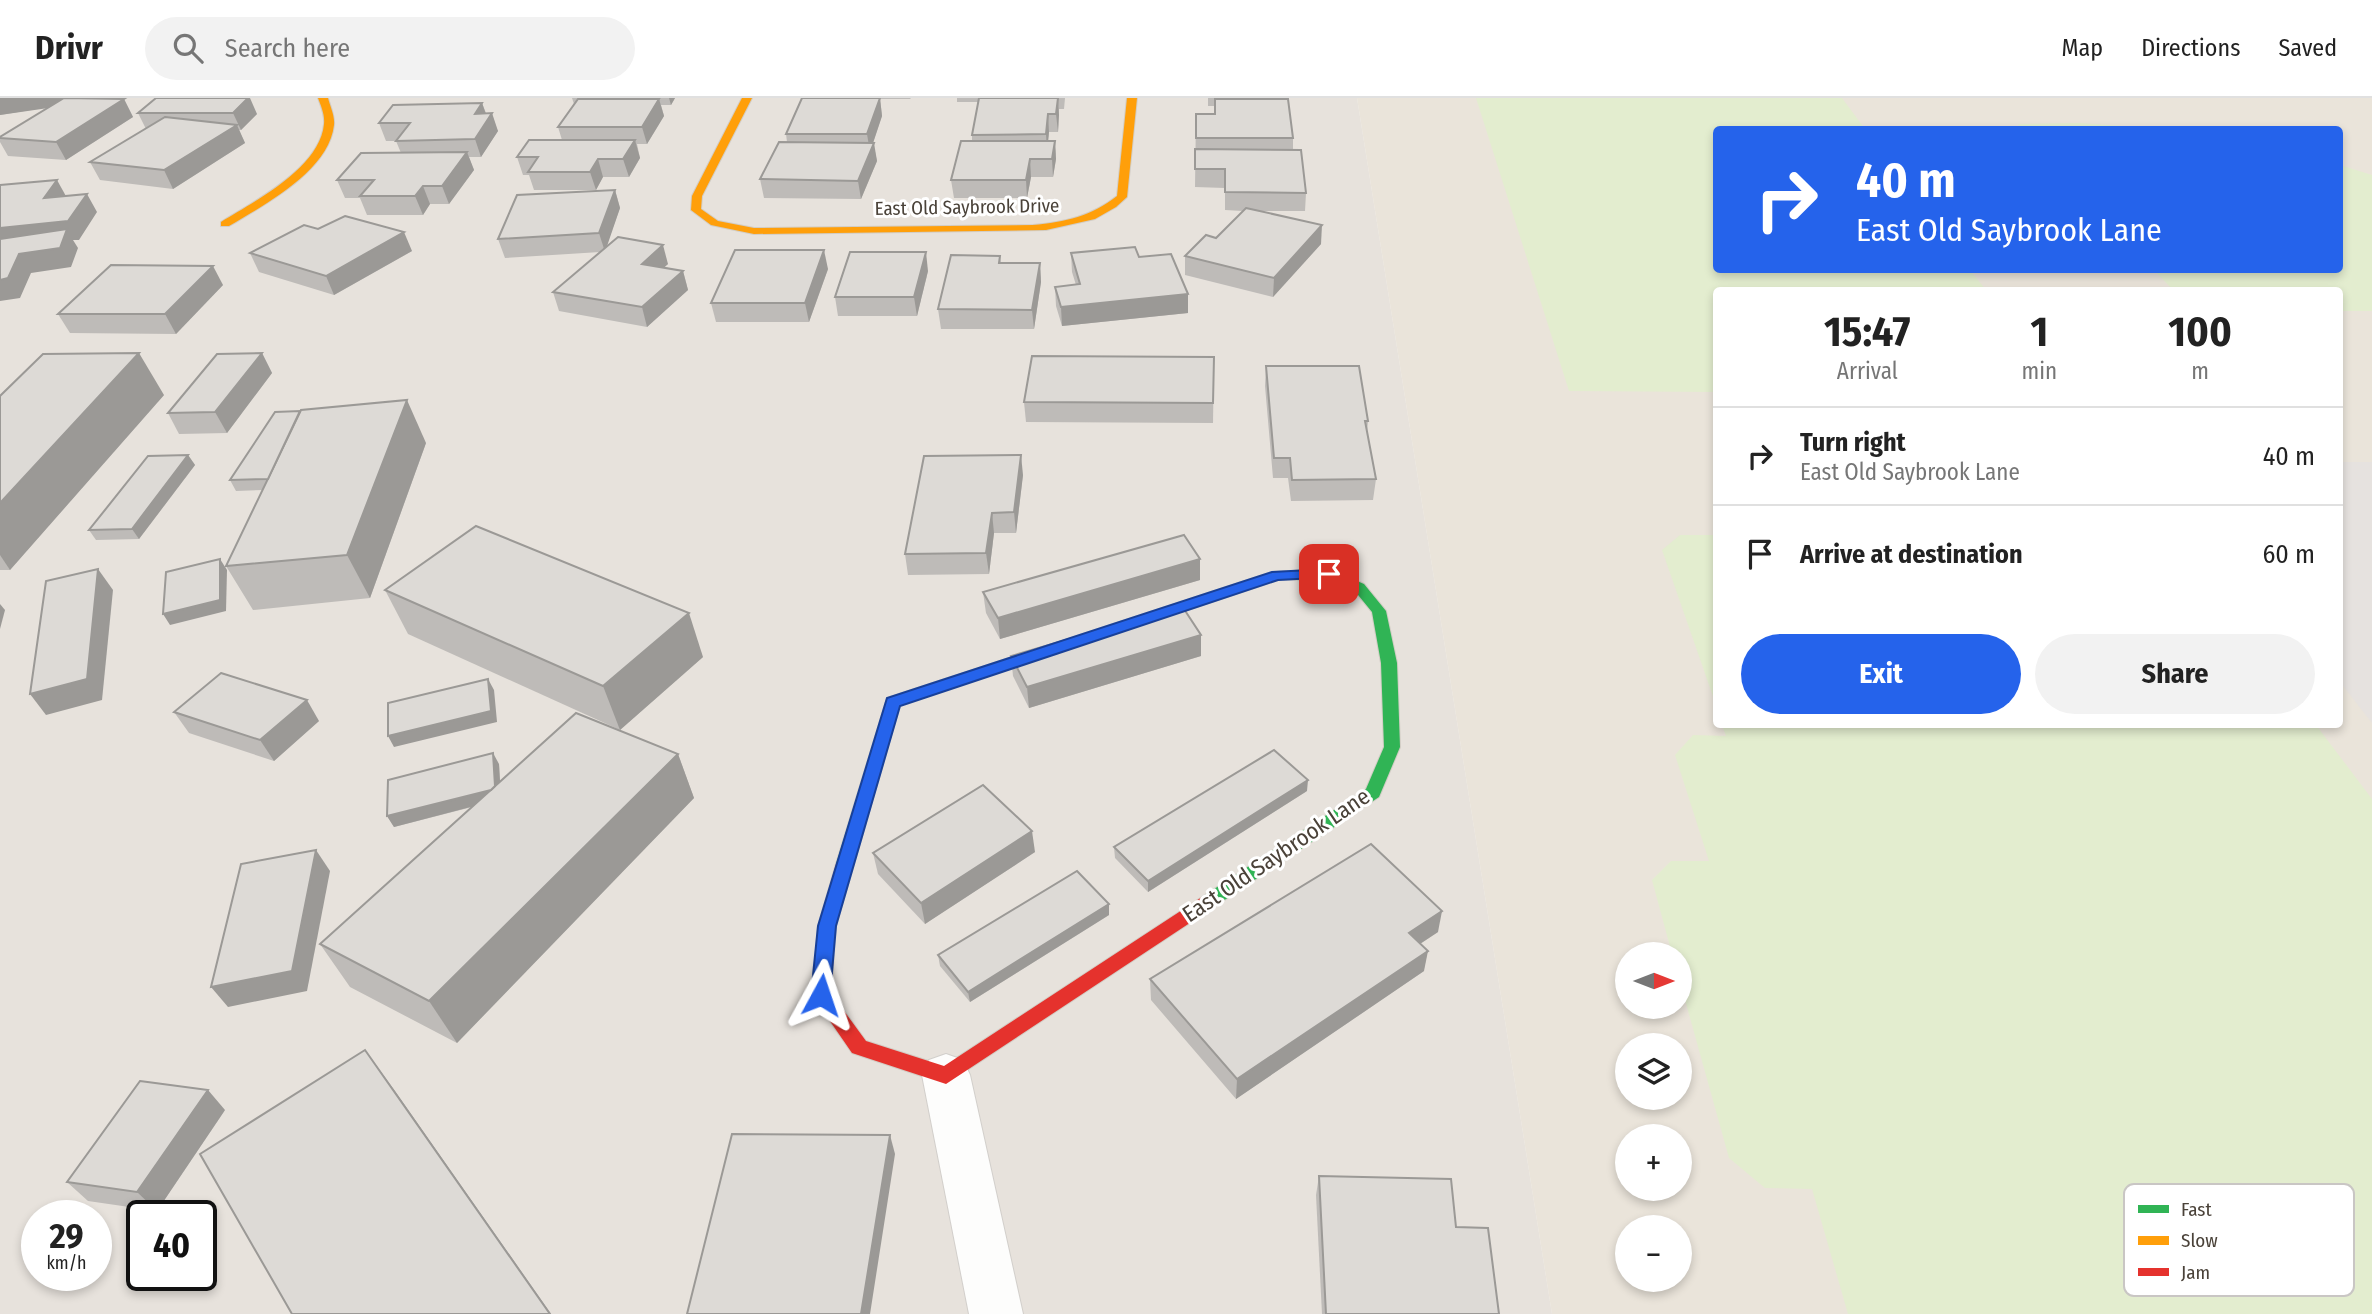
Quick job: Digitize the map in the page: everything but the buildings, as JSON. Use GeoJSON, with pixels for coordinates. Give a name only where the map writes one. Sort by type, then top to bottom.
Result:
{"type":"FeatureCollection","features":[{"type":"Feature","properties":{"kind":"street"},"geometry":{"type":"LineString","coordinates":[[225,224],[282,188],[317,155],[329,125],[323,98]]}},
{"type":"Feature","properties":{"kind":"street","name":"East Old Saybrook Drive"},"geometry":{"type":"LineString","coordinates":[[747,98],[697,195],[696,210],[706,221],[727,228],[754,231],[1068,226],[1096,217],[1122,197],[1132,98]]}},
{"type":"Feature","properties":{"kind":"street","name":"East Old Saybrook Lane"},"geometry":{"type":"LineString","coordinates":[[1329,574],[1359,587],[1379,611],[1389,663],[1392,747],[1373,793],[946,1075],[859,1047],[821,995],[827,926],[893,702],[1277,575],[1329,574]]}},
{"type":"Feature","properties":{"kind":"street"},"geometry":{"type":"LineString","coordinates":[[946,1075],[996,1314]]}},
{"type":"Feature","properties":{"kind":"shaded area"},"geometry":{"type":"Polygon","coordinates":[[[0,98],[1357,98],[1552,1314],[0,1314],[0,98]]]}},
{"type":"Feature","properties":{"kind":"shaded area"},"geometry":{"type":"Polygon","coordinates":[[[1357,98],[2372,98],[2372,1314],[1552,1314],[1357,98]]]}},
{"type":"Feature","properties":{"kind":"shaded area"},"geometry":{"type":"Polygon","coordinates":[[[2343,462],[2372,462],[2372,723],[2343,686],[2343,462]]]}},
{"type":"Feature","properties":{"kind":"green space"},"geometry":{"type":"Polygon","coordinates":[[[1476,98],[1842,98],[1863,126],[1713,126],[1713,273],[1972,273],[1984,287],[1713,287],[1713,392],[1569,391],[1476,98]]]}},
{"type":"Feature","properties":{"kind":"green space"},"geometry":{"type":"Polygon","coordinates":[[[2079,123],[2123,126],[2020,126],[2018,124],[2079,123]]]}},
{"type":"Feature","properties":{"kind":"green space"},"geometry":{"type":"Polygon","coordinates":[[[2343,166],[2372,175],[2372,311],[2343,311],[2343,287],[2170,287],[2157,273],[2343,273],[2343,166]]]}},
{"type":"Feature","properties":{"kind":"green space"},"geometry":{"type":"Polygon","coordinates":[[[1680,535],[1713,535],[1713,697],[1662,550],[1680,535]]]}},
{"type":"Feature","properties":{"kind":"green space"},"geometry":{"type":"Polygon","coordinates":[[[1723,728],[2318,728],[2372,799],[2372,1314],[1848,1314],[1812,1189],[1765,1188],[1729,1158],[1690,1019],[1692,942],[1669,942],[1652,880],[1671,861],[1709,861],[1675,755],[1693,735],[1726,736],[1723,728]]]}},
{"type":"Feature","properties":{"kind":"traffic: fast"},"geometry":{"type":"LineString","coordinates":[[1208,902],[1373,793],[1392,747],[1389,663],[1379,611],[1359,587],[1329,574]]}},
{"type":"Feature","properties":{"kind":"traffic: fast"},"geometry":{"type":"LineString","coordinates":[[845,864],[893,702],[1277,575],[1329,574]]}},
{"type":"Feature","properties":{"kind":"traffic: slow"},"geometry":{"type":"LineString","coordinates":[[225,224],[288,183],[316,155],[325,140],[329,125],[323,98]]}},
{"type":"Feature","properties":{"kind":"traffic: slow"},"geometry":{"type":"LineString","coordinates":[[747,98],[697,196],[696,210],[715,223],[754,231],[1033,228],[1058,226],[1080,220],[1102,211],[1122,197],[1132,98]]}},
{"type":"Feature","properties":{"kind":"traffic: jam"},"geometry":{"type":"LineString","coordinates":[[845,864],[827,926],[821,995],[859,1047],[946,1075],[1208,902]]}},
{"type":"Feature","properties":{"kind":"route"},"geometry":{"type":"LineString","coordinates":[[821,995],[827,926],[893,702],[1277,575],[1329,574]]}}]}
